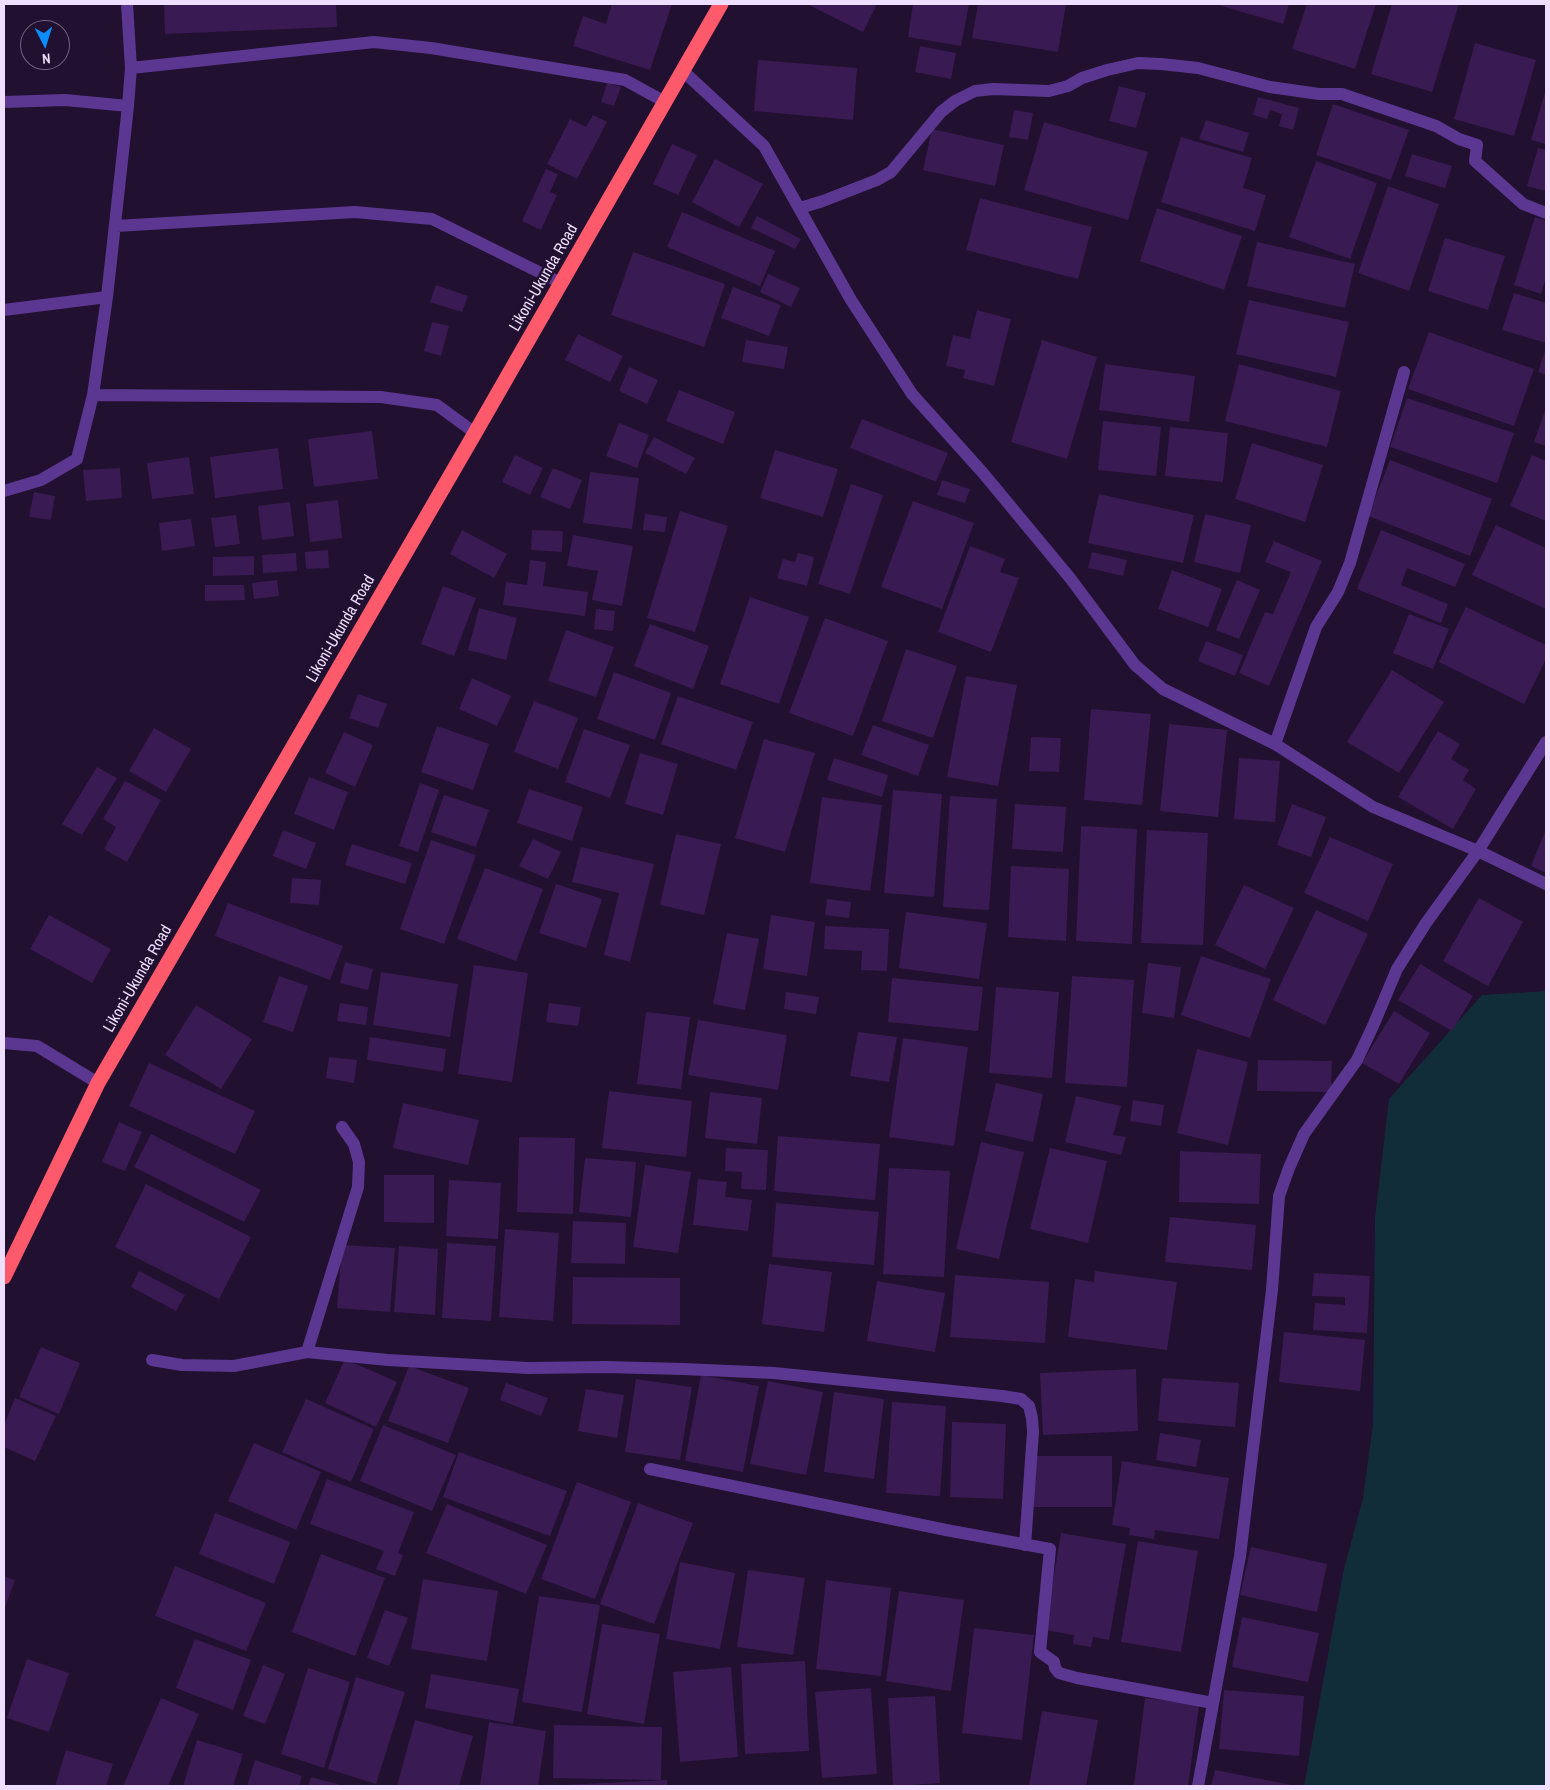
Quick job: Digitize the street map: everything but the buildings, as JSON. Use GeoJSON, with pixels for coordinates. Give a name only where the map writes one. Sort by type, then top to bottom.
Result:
{"type":"FeatureCollection","features":[{"type":"Feature","properties":{"kind":"highway","name":"Likoni-Ukunda Road"},"geometry":{"type":"LineString","coordinates":[[4,1277],[98,1082],[475,433],[721,4]]}},
{"type":"Feature","properties":{"kind":"street"},"geometry":{"type":"LineString","coordinates":[[4,491],[41,480],[77,459],[93,395],[116,226],[131,68],[127,4]]}},
{"type":"Feature","properties":{"kind":"street"},"geometry":{"type":"LineString","coordinates":[[131,68],[374,42],[431,48],[625,80],[665,102]]}},
{"type":"Feature","properties":{"kind":"street"},"geometry":{"type":"LineString","coordinates":[[800,208],[877,180],[891,172],[941,112],[975,91],[993,89],[1049,92],[1107,70],[1145,64],[1198,68],[1270,87],[1319,94],[1342,94],[1436,126],[1459,139],[1477,146],[1475,161],[1523,204],[1546,214]]}},
{"type":"Feature","properties":{"kind":"street"},"geometry":{"type":"LineString","coordinates":[[683,71],[764,146],[850,300],[912,394],[983,473],[1070,578],[1135,665],[1163,689],[1275,744],[1373,807],[1478,851],[1546,884]]}},
{"type":"Feature","properties":{"kind":"street"},"geometry":{"type":"LineString","coordinates":[[4,102],[65,100],[128,106]]}},
{"type":"Feature","properties":{"kind":"street"},"geometry":{"type":"LineString","coordinates":[[116,226],[355,212],[432,219],[561,283]]}},
{"type":"Feature","properties":{"kind":"street"},"geometry":{"type":"LineString","coordinates":[[4,310],[107,297]]}},
{"type":"Feature","properties":{"kind":"street"},"geometry":{"type":"LineString","coordinates":[[1275,744],[1316,627],[1338,592],[1350,563],[1404,372]]}},
{"type":"Feature","properties":{"kind":"street"},"geometry":{"type":"LineString","coordinates":[[93,395],[381,397],[437,405],[475,433]]}},
{"type":"Feature","properties":{"kind":"street"},"geometry":{"type":"LineString","coordinates":[[1198,1786],[1240,1556],[1272,1290],[1280,1196],[1289,1168],[1304,1134],[1357,1060],[1397,969],[1426,923],[1478,851],[1546,742]]}},
{"type":"Feature","properties":{"kind":"street"},"geometry":{"type":"LineString","coordinates":[[4,1043],[37,1046],[98,1082]]}},
{"type":"Feature","properties":{"kind":"street"},"geometry":{"type":"LineString","coordinates":[[307,1352],[327,1282],[358,1187],[359,1162],[354,1144],[342,1127]]}},
{"type":"Feature","properties":{"kind":"street"},"geometry":{"type":"LineString","coordinates":[[152,1360],[182,1365],[234,1366],[307,1352],[388,1360],[528,1368],[606,1367],[774,1373],[1021,1399],[1028,1406],[1032,1418],[1033,1432],[1025,1544]]}},
{"type":"Feature","properties":{"kind":"street"},"geometry":{"type":"LineString","coordinates":[[650,1469],[936,1528],[1050,1549],[1040,1652],[1054,1662],[1055,1668],[1059,1673],[1076,1678],[1213,1703]]}},
{"type":"Feature","properties":{"kind":"shaded area"},"geometry":{"type":"Polygon","coordinates":[[[1546,991],[1546,1786],[1304,1786],[1343,1573],[1363,1498],[1373,1424],[1375,1218],[1389,1099],[1482,995],[1546,991]]]}}]}
